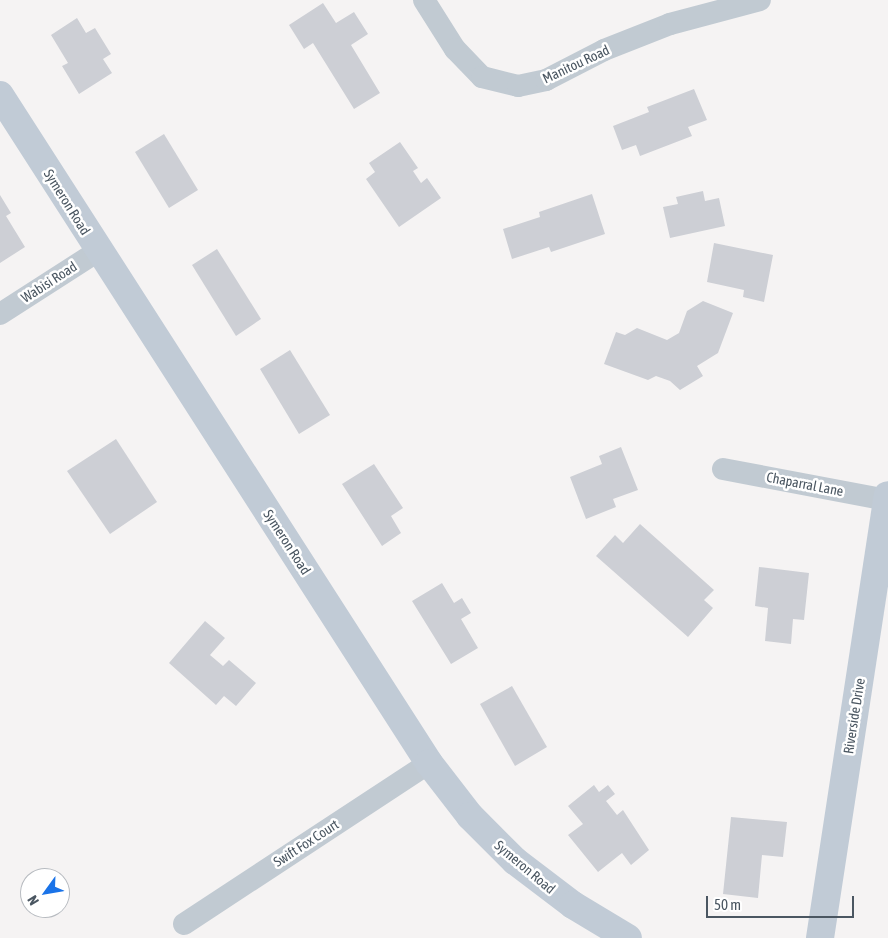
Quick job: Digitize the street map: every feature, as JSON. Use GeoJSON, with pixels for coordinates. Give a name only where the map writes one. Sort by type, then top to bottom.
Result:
{"type":"FeatureCollection","features":[{"type":"Feature","properties":{"kind":"street","name":"Manitou Road"},"geometry":{"type":"LineString","coordinates":[[424,0],[455,49],[482,77],[518,86],[546,80],[604,50],[670,24],[760,0]]}},
{"type":"Feature","properties":{"kind":"street","name":"Symeron Road"},"geometry":{"type":"LineString","coordinates":[[0,95],[98,251],[429,763],[470,816],[515,861],[573,905],[628,938]]}},
{"type":"Feature","properties":{"kind":"street","name":"Wabisi Road"},"geometry":{"type":"LineString","coordinates":[[0,314],[98,251]]}},
{"type":"Feature","properties":{"kind":"street","name":"Chaparral Lane"},"geometry":{"type":"LineString","coordinates":[[723,469],[888,497]]}},
{"type":"Feature","properties":{"kind":"street","name":"Riverside Drive"},"geometry":{"type":"LineString","coordinates":[[820,938],[888,497]]}},
{"type":"Feature","properties":{"kind":"street","name":"Swift Fox Court"},"geometry":{"type":"LineString","coordinates":[[184,924],[429,763]]}},
{"type":"Feature","properties":{"kind":"building"},"geometry":{"type":"Polygon","coordinates":[[[323,3],[336,23],[354,12],[368,34],[351,45],[380,93],[354,109],[313,43],[304,49],[289,25],[323,3]]]}},
{"type":"Feature","properties":{"kind":"building"},"geometry":{"type":"Polygon","coordinates":[[[77,18],[86,33],[95,28],[111,54],[103,59],[112,73],[79,94],[62,66],[68,63],[51,35],[77,18]]]}},
{"type":"Feature","properties":{"kind":"building"},"geometry":{"type":"Polygon","coordinates":[[[694,89],[707,120],[688,127],[692,136],[640,156],[636,145],[622,150],[613,126],[649,112],[647,107],[694,89]]]}},
{"type":"Feature","properties":{"kind":"building"},"geometry":{"type":"Polygon","coordinates":[[[164,134],[198,190],[169,208],[135,152],[164,134]]]}},
{"type":"Feature","properties":{"kind":"building"},"geometry":{"type":"Polygon","coordinates":[[[400,142],[418,168],[413,171],[421,183],[427,178],[441,198],[399,227],[366,179],[375,172],[369,163],[400,142]]]}},
{"type":"Feature","properties":{"kind":"building"},"geometry":{"type":"Polygon","coordinates":[[[703,191],[705,201],[719,198],[725,226],[670,238],[663,207],[678,204],[676,197],[703,191]]]}},
{"type":"Feature","properties":{"kind":"building"},"geometry":{"type":"Polygon","coordinates":[[[592,194],[605,234],[551,252],[549,247],[512,259],[503,229],[540,217],[539,212],[592,194]]]}},
{"type":"Feature","properties":{"kind":"building"},"geometry":{"type":"Polygon","coordinates":[[[0,195],[11,213],[6,216],[25,247],[0,263],[0,195]]]}},
{"type":"Feature","properties":{"kind":"building"},"geometry":{"type":"Polygon","coordinates":[[[714,243],[773,255],[764,302],[743,297],[744,290],[707,282],[714,243]]]}},
{"type":"Feature","properties":{"kind":"building"},"geometry":{"type":"Polygon","coordinates":[[[217,249],[261,319],[236,336],[192,265],[217,249]]]}},
{"type":"Feature","properties":{"kind":"building"},"geometry":{"type":"Polygon","coordinates":[[[703,301],[733,313],[718,353],[697,366],[703,376],[680,390],[670,381],[656,376],[648,380],[604,364],[616,332],[625,335],[637,328],[667,340],[679,333],[687,311],[703,301]]]}},
{"type":"Feature","properties":{"kind":"building"},"geometry":{"type":"Polygon","coordinates":[[[290,350],[330,415],[299,434],[260,369],[290,350]]]}},
{"type":"Feature","properties":{"kind":"building"},"geometry":{"type":"Polygon","coordinates":[[[116,439],[157,502],[110,534],[67,471],[116,439]]]}},
{"type":"Feature","properties":{"kind":"building"},"geometry":{"type":"Polygon","coordinates":[[[621,447],[638,490],[613,499],[616,507],[586,519],[570,477],[602,464],[599,456],[621,447]]]}},
{"type":"Feature","properties":{"kind":"building"},"geometry":{"type":"Polygon","coordinates":[[[374,464],[403,508],[391,516],[401,533],[382,546],[342,484],[374,464]]]}},
{"type":"Feature","properties":{"kind":"building"},"geometry":{"type":"Polygon","coordinates":[[[640,524],[714,590],[704,600],[713,608],[688,637],[596,556],[615,535],[623,543],[640,524]]]}},
{"type":"Feature","properties":{"kind":"building"},"geometry":{"type":"Polygon","coordinates":[[[759,567],[809,573],[804,620],[793,619],[791,644],[765,641],[768,608],[755,606],[759,567]]]}},
{"type":"Feature","properties":{"kind":"building"},"geometry":{"type":"Polygon","coordinates":[[[442,583],[454,603],[462,598],[471,613],[461,619],[478,648],[451,664],[412,601],[442,583]]]}},
{"type":"Feature","properties":{"kind":"building"},"geometry":{"type":"Polygon","coordinates":[[[205,621],[225,638],[210,655],[223,666],[229,660],[256,683],[236,706],[224,696],[216,705],[169,663],[205,621]]]}},
{"type":"Feature","properties":{"kind":"building"},"geometry":{"type":"Polygon","coordinates":[[[512,686],[547,747],[515,766],[480,704],[512,686]]]}},
{"type":"Feature","properties":{"kind":"building"},"geometry":{"type":"Polygon","coordinates":[[[594,785],[599,792],[608,785],[615,794],[606,801],[617,815],[623,810],[649,850],[631,865],[622,853],[598,872],[568,835],[583,824],[568,806],[594,785]]]}},
{"type":"Feature","properties":{"kind":"building"},"geometry":{"type":"Polygon","coordinates":[[[731,817],[787,822],[783,857],[762,855],[758,898],[723,894],[731,817]]]}}]}
